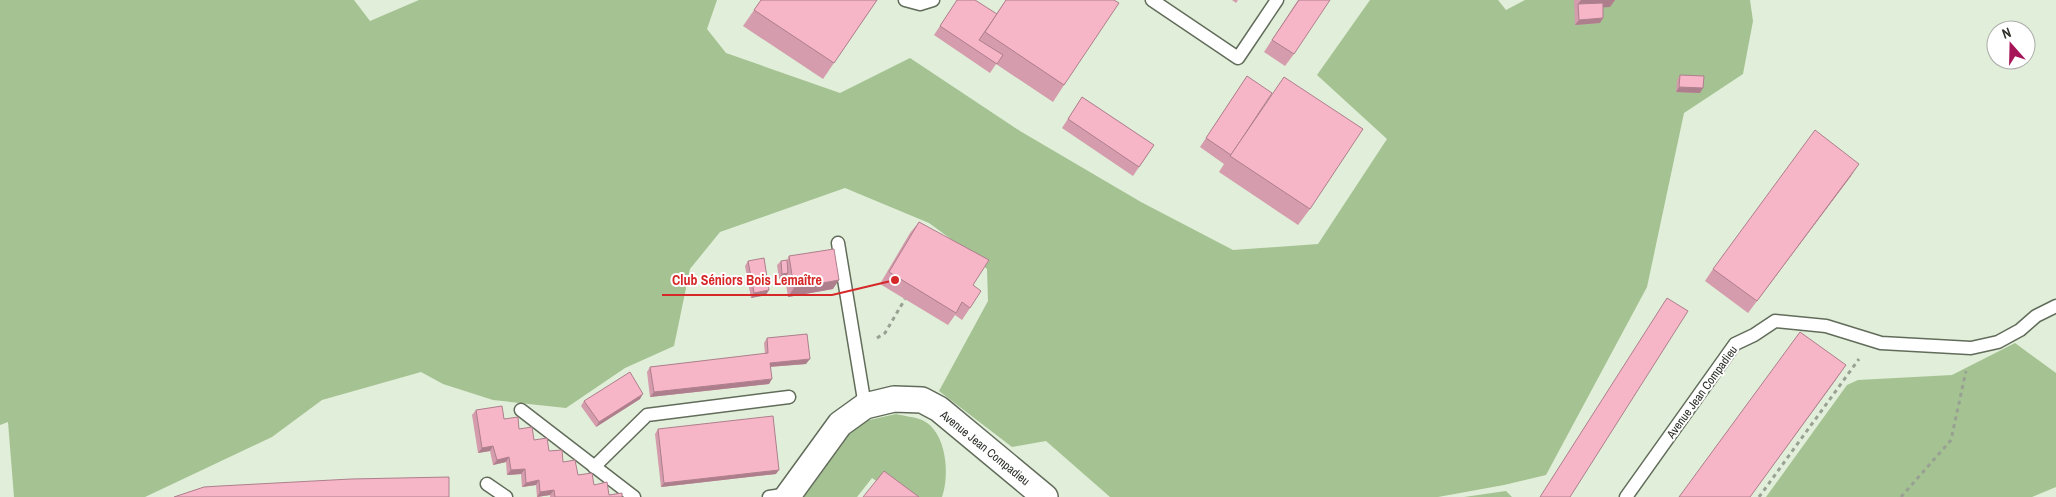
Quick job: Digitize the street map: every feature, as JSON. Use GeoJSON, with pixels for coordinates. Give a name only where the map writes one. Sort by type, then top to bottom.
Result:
{"type":"FeatureCollection","features":[{"type":"Feature","properties":{"kind":"street","name":"Avenue Jean Compadieu"},"geometry":{"type":"LineString","coordinates":[[782,496],[840,424],[865,406],[894,399],[922,400],[939,410],[1045,497]]}},
{"type":"Feature","properties":{"kind":"lane"},"geometry":{"type":"LineString","coordinates":[[906,0],[920,4],[933,0]]}},
{"type":"Feature","properties":{"kind":"lane"},"geometry":{"type":"LineString","coordinates":[[1152,0],[1238,58],[1276,0]]}},
{"type":"Feature","properties":{"kind":"lane"},"geometry":{"type":"LineString","coordinates":[[838,243],[865,406]]}},
{"type":"Feature","properties":{"kind":"lane","name":"Avenue Jean Compadieu"},"geometry":{"type":"LineString","coordinates":[[1626,497],[1736,344],[1775,321],[1826,326],[1881,343],[1971,348],[1998,342],[2020,330],[2036,316],[2056,306]]}},
{"type":"Feature","properties":{"kind":"lane"},"geometry":{"type":"LineString","coordinates":[[594,467],[647,415],[789,397]]}},
{"type":"Feature","properties":{"kind":"lane"},"geometry":{"type":"LineString","coordinates":[[521,410],[634,497]]}},
{"type":"Feature","properties":{"kind":"lane"},"geometry":{"type":"LineString","coordinates":[[487,484],[506,497]]}},
{"type":"Feature","properties":{"kind":"path"},"geometry":{"type":"LineString","coordinates":[[893,321],[905,299]]}},
{"type":"Feature","properties":{"kind":"path"},"geometry":{"type":"LineString","coordinates":[[1759,497],[1872,340]]}},
{"type":"Feature","properties":{"kind":"path"},"geometry":{"type":"LineString","coordinates":[[1901,497],[1952,440],[1971,348]]}},
{"type":"Feature","properties":{"kind":"green space"},"geometry":{"type":"Polygon","coordinates":[[[0,0],[354,0],[370,21],[419,0],[717,0],[707,29],[726,53],[840,93],[910,58],[1020,131],[1141,202],[1233,250],[1318,244],[1387,139],[1317,75],[1370,0],[1498,0],[1506,10],[1525,0],[1750,0],[1753,21],[1743,74],[1684,113],[1647,287],[1546,475],[1438,497],[1110,497],[1046,441],[1012,447],[939,391],[988,301],[987,269],[966,250],[929,223],[845,188],[720,232],[690,269],[674,346],[625,368],[566,408],[493,400],[443,384],[421,372],[322,400],[272,437],[145,497],[14,497],[8,422],[0,425],[0,0]]]}},
{"type":"Feature","properties":{"kind":"green space"},"geometry":{"type":"Polygon","coordinates":[[[2015,343],[2056,373],[2056,487],[2032,497],[1766,497],[1847,385],[1858,380],[1952,375],[2015,343]]]}},
{"type":"Feature","properties":{"kind":"green space"},"geometry":{"type":"Polygon","coordinates":[[[896,414],[922,420],[937,434],[946,466],[946,478],[942,497],[900,497],[872,478],[857,497],[804,497],[853,430],[865,421],[896,414]]]}},
{"type":"Feature","properties":{"kind":"green space"},"geometry":{"type":"Polygon","coordinates":[[[1506,491],[1512,497],[1464,497],[1506,491]]]}},
{"type":"Feature","properties":{"kind":"building"},"geometry":{"type":"Polygon","coordinates":[[[761,0],[877,0],[834,63],[754,10],[761,0]]]}},
{"type":"Feature","properties":{"kind":"building"},"geometry":{"type":"Polygon","coordinates":[[[957,0],[975,0],[997,14],[979,40],[1003,55],[997,64],[940,26],[957,0]]]}},
{"type":"Feature","properties":{"kind":"building"},"geometry":{"type":"Polygon","coordinates":[[[1006,0],[1114,0],[1119,3],[1064,85],[985,32],[1006,0]]]}},
{"type":"Feature","properties":{"kind":"building"},"geometry":{"type":"Polygon","coordinates":[[[1299,0],[1330,0],[1294,54],[1272,40],[1299,0]]]}},
{"type":"Feature","properties":{"kind":"building"},"geometry":{"type":"Polygon","coordinates":[[[1603,3],[1603,18],[1579,20],[1578,4],[1603,3]]]}},
{"type":"Feature","properties":{"kind":"building"},"geometry":{"type":"Polygon","coordinates":[[[1680,75],[1704,76],[1703,88],[1679,87],[1680,75]]]}},
{"type":"Feature","properties":{"kind":"building"},"geometry":{"type":"Polygon","coordinates":[[[1247,76],[1272,93],[1231,155],[1206,138],[1247,76]]]}},
{"type":"Feature","properties":{"kind":"building"},"geometry":{"type":"Polygon","coordinates":[[[1284,77],[1363,129],[1310,209],[1230,156],[1284,77]]]}},
{"type":"Feature","properties":{"kind":"building"},"geometry":{"type":"Polygon","coordinates":[[[1082,97],[1154,145],[1139,167],[1068,119],[1082,97]]]}},
{"type":"Feature","properties":{"kind":"building"},"geometry":{"type":"Polygon","coordinates":[[[1815,130],[1859,164],[1757,301],[1713,269],[1815,130]]]}},
{"type":"Feature","properties":{"kind":"building"},"geometry":{"type":"Polygon","coordinates":[[[919,222],[989,260],[973,285],[981,291],[970,308],[962,302],[956,313],[889,272],[919,222]]]}},
{"type":"Feature","properties":{"kind":"building"},"geometry":{"type":"Polygon","coordinates":[[[834,249],[839,280],[794,288],[789,256],[834,249]]]}},
{"type":"Feature","properties":{"kind":"building"},"geometry":{"type":"Polygon","coordinates":[[[764,258],[769,290],[754,293],[748,261],[764,258]]]}},
{"type":"Feature","properties":{"kind":"building"},"geometry":{"type":"Polygon","coordinates":[[[787,260],[788,273],[782,274],[781,261],[787,260]]]}},
{"type":"Feature","properties":{"kind":"building"},"geometry":{"type":"Polygon","coordinates":[[[1667,298],[1688,311],[1570,497],[1540,497],[1667,298]]]}},
{"type":"Feature","properties":{"kind":"building"},"geometry":{"type":"Polygon","coordinates":[[[1800,332],[1846,365],[1750,497],[1679,497],[1800,332]]]}},
{"type":"Feature","properties":{"kind":"building"},"geometry":{"type":"Polygon","coordinates":[[[807,334],[810,359],[770,363],[772,379],[654,392],[650,367],[768,353],[767,338],[807,334]]]}},
{"type":"Feature","properties":{"kind":"building"},"geometry":{"type":"Polygon","coordinates":[[[630,372],[643,394],[599,422],[584,401],[630,372]]]}},
{"type":"Feature","properties":{"kind":"building"},"geometry":{"type":"Polygon","coordinates":[[[502,406],[504,419],[518,417],[519,429],[532,427],[534,440],[547,438],[549,451],[562,450],[563,462],[575,460],[578,475],[592,473],[594,485],[607,482],[609,495],[622,493],[622,497],[555,497],[554,490],[540,492],[539,480],[526,483],[525,469],[511,470],[509,457],[497,460],[493,446],[482,448],[476,410],[502,406]]]}},
{"type":"Feature","properties":{"kind":"building"},"geometry":{"type":"Polygon","coordinates":[[[773,416],[779,470],[664,483],[658,429],[773,416]]]}},
{"type":"Feature","properties":{"kind":"building"},"geometry":{"type":"Polygon","coordinates":[[[884,471],[919,497],[863,497],[884,471]]]}},
{"type":"Feature","properties":{"kind":"building"},"geometry":{"type":"Polygon","coordinates":[[[449,477],[449,497],[174,497],[204,487],[351,479],[449,477]]]}},
{"type":"Feature","properties":{"kind":"place","name":"Club Séniors Bois Lemaître"},"geometry":{"type":"Point","coordinates":[895,280]}}]}
